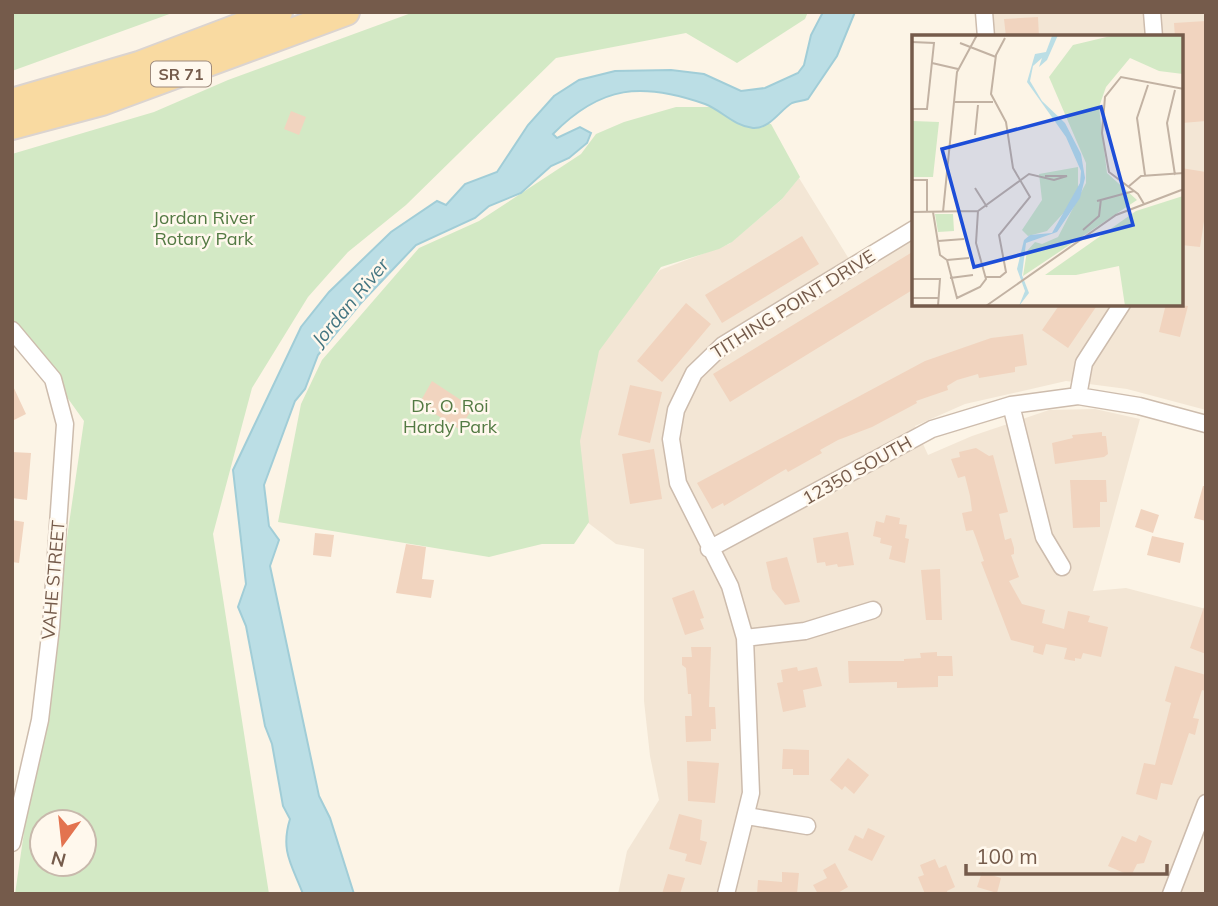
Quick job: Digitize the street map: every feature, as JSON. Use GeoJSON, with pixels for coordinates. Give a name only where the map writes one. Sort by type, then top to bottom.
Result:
{"type":"FeatureCollection","features":[{"type":"Feature","properties":{"kind":"main road","name":"SR 71"},"geometry":{"type":"LineString","coordinates":[[12,102],[139,65],[279,12]]}},
{"type":"Feature","properties":{"kind":"main road","name":"SR 71"},"geometry":{"type":"LineString","coordinates":[[12,126],[102,102],[346,12]]}},
{"type":"Feature","properties":{"kind":"street"},"geometry":{"type":"LineString","coordinates":[[984,12],[985,35]]}},
{"type":"Feature","properties":{"kind":"street"},"geometry":{"type":"LineString","coordinates":[[1152,12],[1154,35]]}},
{"type":"Feature","properties":{"kind":"street","name":"TITHING POINT DRIVE"},"geometry":{"type":"LineString","coordinates":[[726,894],[747,816],[751,768],[745,638],[730,586],[678,483],[672,454],[673,424],[687,385],[703,363],[723,345],[912,230]]}},
{"type":"Feature","properties":{"kind":"street"},"geometry":{"type":"LineString","coordinates":[[1078,396],[1084,363],[1121,306]]}},
{"type":"Feature","properties":{"kind":"street","name":"VAHE STREET"},"geometry":{"type":"LineString","coordinates":[[12,330],[53,379],[65,424],[51,627],[40,720],[12,844]]}},
{"type":"Feature","properties":{"kind":"street","name":"12350 SOUTH"},"geometry":{"type":"LineString","coordinates":[[709,549],[932,429],[1011,405],[1078,396],[1139,406],[1206,424]]}},
{"type":"Feature","properties":{"kind":"street"},"geometry":{"type":"LineString","coordinates":[[1011,405],[1044,537],[1062,567]]}},
{"type":"Feature","properties":{"kind":"street"},"geometry":{"type":"LineString","coordinates":[[745,638],[805,631],[873,610]]}},
{"type":"Feature","properties":{"kind":"street"},"geometry":{"type":"LineString","coordinates":[[1171,894],[1206,803]]}},
{"type":"Feature","properties":{"kind":"street"},"geometry":{"type":"LineString","coordinates":[[747,816],[807,826]]}},
{"type":"Feature","properties":{"kind":"shaded area"},"geometry":{"type":"Polygon","coordinates":[[[977,12],[1206,12],[1206,410],[1127,389],[1066,381],[965,404],[915,426],[928,455],[972,436],[1049,410],[1095,409],[1140,419],[1093,591],[1126,588],[1206,609],[1206,894],[618,894],[627,851],[659,800],[650,756],[644,701],[644,549],[616,544],[587,522],[579,442],[597,351],[622,308],[660,270],[729,244],[781,200],[799,178],[849,259],[912,220],[912,306],[1183,306],[1183,35],[979,35],[977,12]]]}},
{"type":"Feature","properties":{"kind":"green space"},"geometry":{"type":"Polygon","coordinates":[[[12,12],[175,12],[12,71],[12,12]]]}},
{"type":"Feature","properties":{"kind":"green space","name":"Jordan River Rotary Park"},"geometry":{"type":"Polygon","coordinates":[[[414,12],[808,12],[805,19],[737,63],[686,33],[556,58],[406,205],[348,252],[308,297],[252,388],[213,534],[269,894],[15,894],[84,421],[12,320],[12,154],[154,112],[228,80],[414,12]]]}},
{"type":"Feature","properties":{"kind":"green space","name":"Dr. O. Roi Hardy Park"},"geometry":{"type":"Polygon","coordinates":[[[676,107],[722,107],[739,120],[771,124],[800,177],[782,199],[732,242],[719,249],[661,267],[599,351],[580,441],[589,522],[574,544],[542,544],[489,557],[278,522],[301,404],[322,360],[419,248],[479,221],[581,154],[596,134],[624,122],[676,107]]]}},
{"type":"Feature","properties":{"kind":"water","name":"Jordan River"},"geometry":{"type":"Polygon","coordinates":[[[823,12],[855,12],[837,56],[808,99],[792,103],[759,128],[746,127],[705,104],[661,93],[623,92],[588,106],[553,134],[557,138],[580,127],[591,133],[587,143],[569,158],[551,166],[521,193],[489,206],[475,218],[416,245],[360,304],[318,355],[305,389],[295,401],[264,485],[269,526],[279,540],[270,566],[319,796],[330,818],[354,894],[303,894],[289,858],[286,840],[290,819],[283,806],[246,626],[238,607],[246,584],[233,470],[301,327],[329,292],[391,232],[437,201],[446,205],[465,184],[497,172],[528,125],[554,96],[579,80],[615,71],[671,70],[704,74],[741,91],[765,88],[798,73],[804,65],[811,35],[823,12]]]}},
{"type":"Feature","properties":{"kind":"building"},"geometry":{"type":"Polygon","coordinates":[[[1038,17],[1039,35],[1006,35],[1004,19],[1038,17]]]}},
{"type":"Feature","properties":{"kind":"building"},"geometry":{"type":"Polygon","coordinates":[[[1206,21],[1206,121],[1183,123],[1183,35],[1175,35],[1174,23],[1206,21]]]}},
{"type":"Feature","properties":{"kind":"building"},"geometry":{"type":"Polygon","coordinates":[[[291,111],[306,117],[299,135],[284,129],[291,111]]]}},
{"type":"Feature","properties":{"kind":"building"},"geometry":{"type":"Polygon","coordinates":[[[1183,168],[1206,172],[1206,208],[1200,247],[1183,245],[1183,168]]]}},
{"type":"Feature","properties":{"kind":"building"},"geometry":{"type":"Polygon","coordinates":[[[802,236],[819,264],[722,323],[705,295],[802,236]]]}},
{"type":"Feature","properties":{"kind":"building"},"geometry":{"type":"Polygon","coordinates":[[[912,252],[912,290],[730,402],[713,374],[912,252]]]}},
{"type":"Feature","properties":{"kind":"building"},"geometry":{"type":"Polygon","coordinates":[[[686,303],[711,324],[662,382],[637,361],[686,303]]]}},
{"type":"Feature","properties":{"kind":"building"},"geometry":{"type":"Polygon","coordinates":[[[1059,306],[1097,306],[1068,348],[1042,330],[1059,306]]]}},
{"type":"Feature","properties":{"kind":"building"},"geometry":{"type":"Polygon","coordinates":[[[1166,306],[1188,306],[1180,337],[1159,332],[1166,306]]]}},
{"type":"Feature","properties":{"kind":"building"},"geometry":{"type":"Polygon","coordinates":[[[1023,334],[1027,365],[1015,367],[1015,372],[979,378],[978,374],[957,380],[947,386],[948,390],[916,401],[917,403],[872,427],[838,440],[820,450],[822,453],[788,472],[786,469],[724,506],[723,503],[712,509],[697,483],[925,361],[991,338],[1023,334]]]}},
{"type":"Feature","properties":{"kind":"building"},"geometry":{"type":"Polygon","coordinates":[[[432,381],[473,408],[459,429],[419,404],[432,381]]]}},
{"type":"Feature","properties":{"kind":"building"},"geometry":{"type":"Polygon","coordinates":[[[12,384],[26,414],[12,421],[12,384]]]}},
{"type":"Feature","properties":{"kind":"building"},"geometry":{"type":"Polygon","coordinates":[[[630,385],[662,392],[650,443],[618,435],[630,385]]]}},
{"type":"Feature","properties":{"kind":"building"},"geometry":{"type":"Polygon","coordinates":[[[1102,432],[1102,436],[1106,436],[1108,454],[1104,457],[1055,464],[1052,443],[1073,438],[1072,435],[1102,432]]]}},
{"type":"Feature","properties":{"kind":"building"},"geometry":{"type":"Polygon","coordinates":[[[976,448],[989,456],[993,455],[1008,512],[999,514],[1005,540],[1011,538],[1014,554],[1011,555],[1019,577],[1009,581],[1022,604],[1045,610],[1042,623],[1064,629],[1068,611],[1090,616],[1088,622],[1108,627],[1101,657],[1083,653],[1081,659],[1075,658],[1075,661],[1064,659],[1067,648],[1046,644],[1043,655],[1033,652],[1034,646],[1011,640],[981,562],[984,561],[973,530],[966,531],[962,513],[972,511],[970,496],[965,476],[958,478],[951,459],[960,457],[959,452],[976,448]]]}},
{"type":"Feature","properties":{"kind":"building"},"geometry":{"type":"Polygon","coordinates":[[[654,449],[662,499],[630,504],[622,454],[654,449]]]}},
{"type":"Feature","properties":{"kind":"building"},"geometry":{"type":"Polygon","coordinates":[[[12,452],[31,453],[27,500],[12,498],[12,452]]]}},
{"type":"Feature","properties":{"kind":"building"},"geometry":{"type":"Polygon","coordinates":[[[1070,480],[1106,480],[1107,502],[1100,502],[1100,527],[1073,528],[1070,480]]]}},
{"type":"Feature","properties":{"kind":"building"},"geometry":{"type":"Polygon","coordinates":[[[1203,486],[1206,486],[1206,521],[1194,518],[1203,486]]]}},
{"type":"Feature","properties":{"kind":"building"},"geometry":{"type":"Polygon","coordinates":[[[1141,509],[1159,515],[1153,533],[1135,527],[1141,509]]]}},
{"type":"Feature","properties":{"kind":"building"},"geometry":{"type":"Polygon","coordinates":[[[886,515],[900,518],[899,524],[907,525],[905,538],[909,539],[905,563],[889,559],[892,546],[880,543],[881,538],[873,536],[876,521],[884,523],[886,515]]]}},
{"type":"Feature","properties":{"kind":"building"},"geometry":{"type":"Polygon","coordinates":[[[12,520],[24,522],[19,563],[12,562],[12,520]]]}},
{"type":"Feature","properties":{"kind":"building"},"geometry":{"type":"Polygon","coordinates":[[[848,532],[854,565],[838,567],[837,564],[826,566],[825,562],[817,563],[813,538],[848,532]]]}},
{"type":"Feature","properties":{"kind":"building"},"geometry":{"type":"Polygon","coordinates":[[[315,533],[334,535],[331,557],[313,555],[315,533]]]}},
{"type":"Feature","properties":{"kind":"building"},"geometry":{"type":"Polygon","coordinates":[[[1152,536],[1184,543],[1180,563],[1147,555],[1152,536]]]}},
{"type":"Feature","properties":{"kind":"building"},"geometry":{"type":"Polygon","coordinates":[[[406,544],[426,547],[422,579],[434,580],[431,598],[396,593],[406,544]]]}},
{"type":"Feature","properties":{"kind":"building"},"geometry":{"type":"Polygon","coordinates":[[[787,557],[800,602],[785,605],[772,589],[766,562],[787,557]]]}},
{"type":"Feature","properties":{"kind":"building"},"geometry":{"type":"Polygon","coordinates":[[[940,569],[942,620],[926,620],[921,570],[940,569]]]}},
{"type":"Feature","properties":{"kind":"building"},"geometry":{"type":"Polygon","coordinates":[[[694,590],[704,618],[700,619],[704,629],[685,635],[672,598],[694,590]]]}},
{"type":"Feature","properties":{"kind":"building"},"geometry":{"type":"Polygon","coordinates":[[[1204,607],[1206,608],[1206,654],[1190,648],[1204,607]]]}},
{"type":"Feature","properties":{"kind":"building"},"geometry":{"type":"Polygon","coordinates":[[[691,647],[711,647],[709,707],[715,707],[716,729],[711,729],[711,741],[686,742],[685,716],[692,716],[691,694],[688,694],[686,668],[682,665],[682,657],[692,657],[691,647]]]}},
{"type":"Feature","properties":{"kind":"building"},"geometry":{"type":"Polygon","coordinates":[[[937,652],[937,656],[952,656],[953,676],[938,676],[938,687],[897,688],[897,682],[849,683],[848,661],[904,661],[921,658],[920,653],[937,652]]]}},
{"type":"Feature","properties":{"kind":"building"},"geometry":{"type":"Polygon","coordinates":[[[1175,666],[1206,675],[1206,691],[1202,690],[1193,718],[1199,719],[1195,735],[1189,733],[1172,785],[1161,783],[1157,800],[1136,794],[1144,763],[1155,765],[1171,703],[1165,701],[1175,666]]]}},
{"type":"Feature","properties":{"kind":"building"},"geometry":{"type":"Polygon","coordinates":[[[797,667],[798,671],[817,667],[822,686],[803,690],[806,707],[783,712],[777,683],[783,682],[781,670],[797,667]]]}},
{"type":"Feature","properties":{"kind":"building"},"geometry":{"type":"Polygon","coordinates":[[[783,749],[809,750],[809,775],[793,775],[793,769],[782,769],[783,749]]]}},
{"type":"Feature","properties":{"kind":"building"},"geometry":{"type":"Polygon","coordinates":[[[848,758],[869,775],[854,794],[845,786],[842,790],[830,780],[848,758]]]}},
{"type":"Feature","properties":{"kind":"building"},"geometry":{"type":"Polygon","coordinates":[[[687,761],[719,763],[715,803],[688,801],[687,761]]]}},
{"type":"Feature","properties":{"kind":"building"},"geometry":{"type":"Polygon","coordinates":[[[679,814],[702,820],[700,840],[707,842],[701,865],[685,861],[687,854],[669,849],[679,814]]]}},
{"type":"Feature","properties":{"kind":"building"},"geometry":{"type":"Polygon","coordinates":[[[868,828],[885,836],[872,861],[848,850],[855,835],[863,839],[868,828]]]}},
{"type":"Feature","properties":{"kind":"building"},"geometry":{"type":"Polygon","coordinates":[[[1139,835],[1152,841],[1144,863],[1137,864],[1131,876],[1108,866],[1122,836],[1136,842],[1139,835]]]}},
{"type":"Feature","properties":{"kind":"building"},"geometry":{"type":"Polygon","coordinates":[[[935,859],[939,868],[946,865],[955,887],[947,891],[948,894],[925,894],[918,877],[924,875],[920,865],[935,859]]]}},
{"type":"Feature","properties":{"kind":"building"},"geometry":{"type":"Polygon","coordinates":[[[835,863],[848,887],[836,894],[818,894],[813,885],[827,878],[823,870],[835,863]]]}},
{"type":"Feature","properties":{"kind":"building"},"geometry":{"type":"Polygon","coordinates":[[[782,872],[799,873],[797,894],[757,894],[758,880],[782,882],[782,872]]]}},
{"type":"Feature","properties":{"kind":"building"},"geometry":{"type":"Polygon","coordinates":[[[982,872],[1001,878],[997,893],[977,887],[982,872]]]}},
{"type":"Feature","properties":{"kind":"building"},"geometry":{"type":"Polygon","coordinates":[[[668,874],[685,878],[680,894],[662,894],[668,874]]]}}]}
